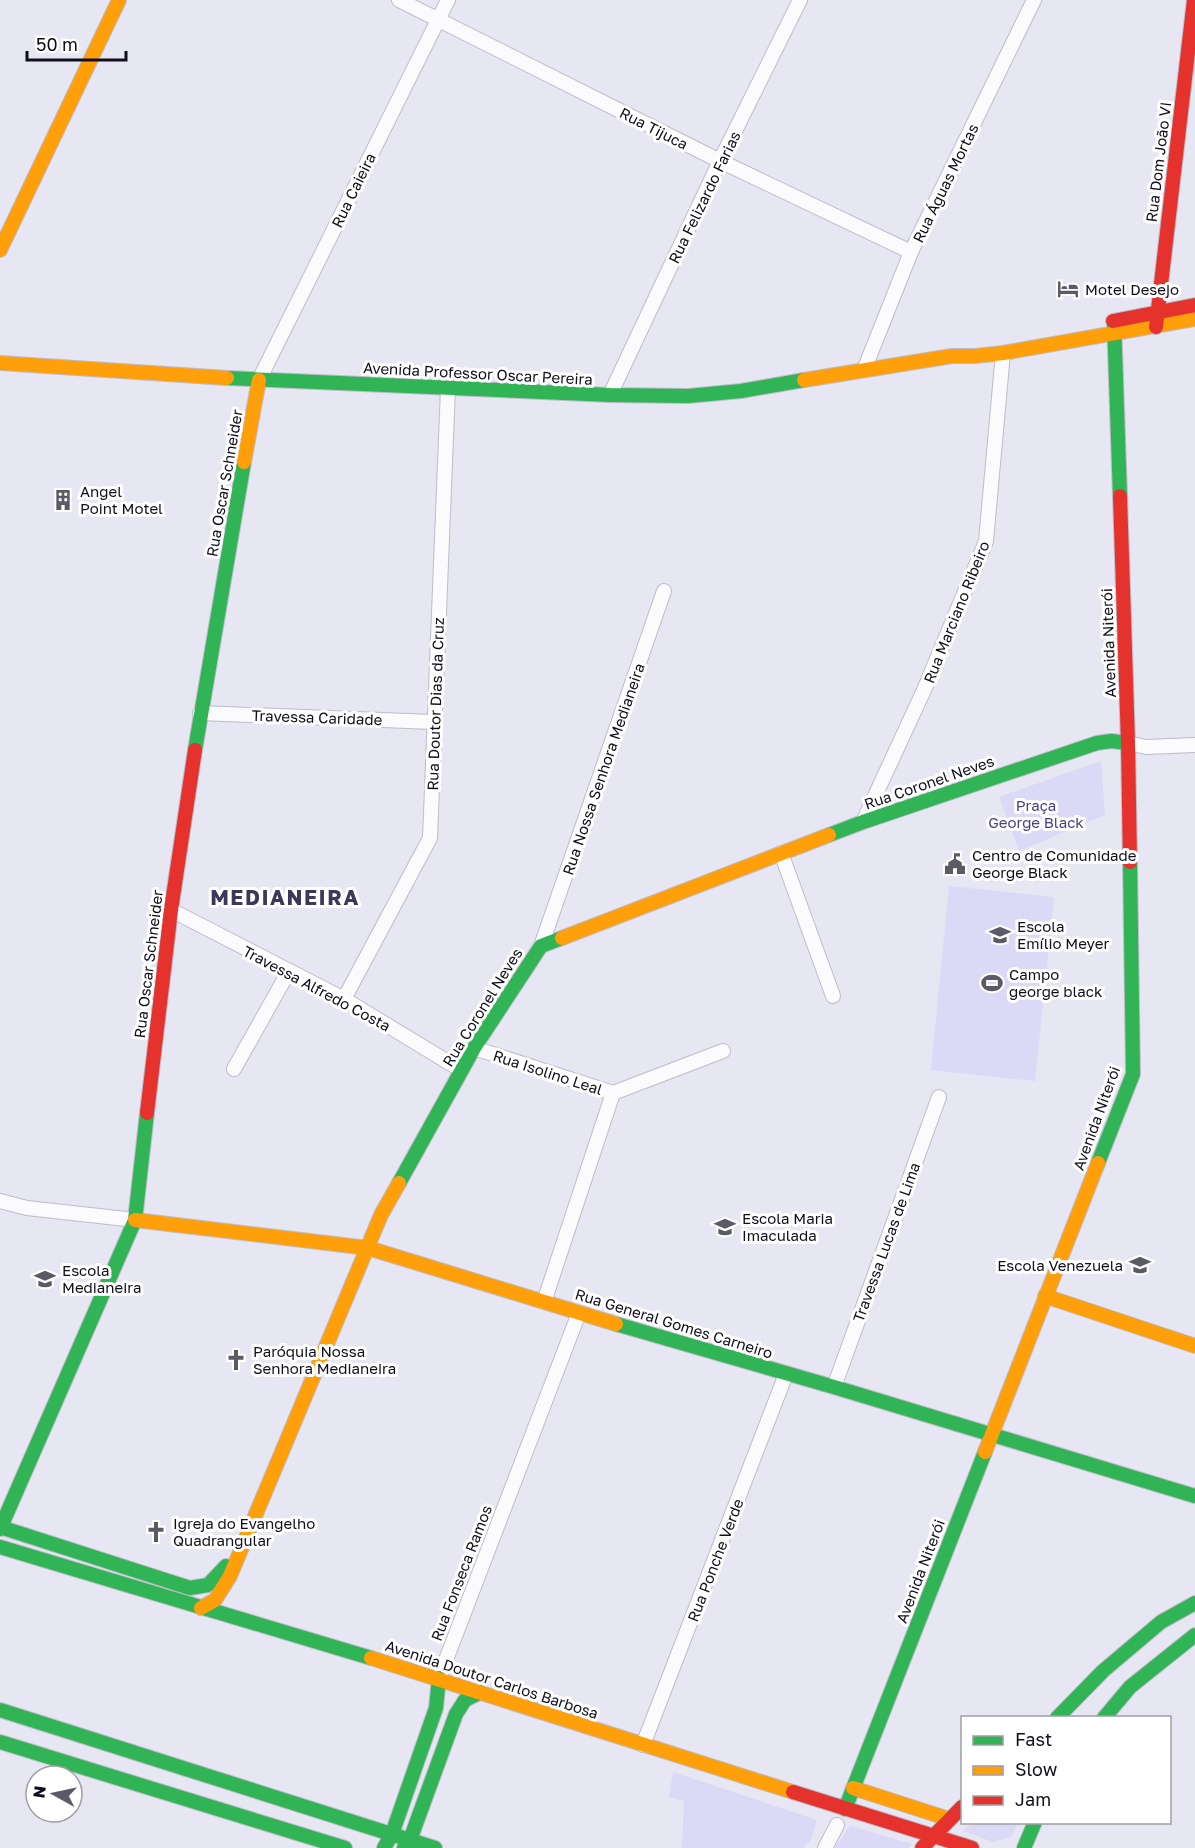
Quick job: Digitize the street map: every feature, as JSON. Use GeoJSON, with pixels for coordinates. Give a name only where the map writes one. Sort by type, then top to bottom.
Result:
{"type":"FeatureCollection","features":[{"type":"Feature","properties":{"kind":"street"},"geometry":{"type":"LineString","coordinates":[[0,250],[119,0]]}},
{"type":"Feature","properties":{"kind":"street","name":"Rua Tijuca"},"geometry":{"type":"LineString","coordinates":[[399,0],[720,161],[911,252]]}},
{"type":"Feature","properties":{"kind":"street","name":"Rua Caieira"},"geometry":{"type":"LineString","coordinates":[[259,380],[448,0]]}},
{"type":"Feature","properties":{"kind":"street","name":"Rua Felizardo Farias"},"geometry":{"type":"LineString","coordinates":[[610,395],[720,161],[800,0]]}},
{"type":"Feature","properties":{"kind":"street","name":"Rua Águas Mortas"},"geometry":{"type":"LineString","coordinates":[[864,369],[911,252],[1034,0]]}},
{"type":"Feature","properties":{"kind":"street","name":"Rua Dom João VI"},"geometry":{"type":"LineString","coordinates":[[1156,327],[1194,0]]}},
{"type":"Feature","properties":{"kind":"street","name":"Avenida Professor Oscar Pereira"},"geometry":{"type":"LineString","coordinates":[[0,363],[259,380],[610,395],[688,396],[741,391],[952,356],[1003,353],[1115,327],[1157,313],[1195,305]]}},
{"type":"Feature","properties":{"kind":"street","name":"Avenida Professor Oscar Pereira"},"geometry":{"type":"LineString","coordinates":[[952,356],[995,341],[1115,327],[1156,327],[1195,319]]}},
{"type":"Feature","properties":{"kind":"street","name":"Avenida Niterói"},"geometry":{"type":"LineString","coordinates":[[845,1809],[1132,1074],[1128,743],[1115,327]]}},
{"type":"Feature","properties":{"kind":"street","name":"Rua Marciano Ribeiro"},"geometry":{"type":"LineString","coordinates":[[863,822],[924,690],[986,541],[1003,353]]}},
{"type":"Feature","properties":{"kind":"street","name":"Rua Oscar Schneider"},"geometry":{"type":"LineString","coordinates":[[0,1528],[135,1220],[171,910],[200,713],[259,380]]}},
{"type":"Feature","properties":{"kind":"street","name":"Rua Doutor Dias da Cruz"},"geometry":{"type":"LineString","coordinates":[[344,999],[430,838],[448,388]]}},
{"type":"Feature","properties":{"kind":"street","name":"Rua Nossa Senhora Medianeira"},"geometry":{"type":"LineString","coordinates":[[541,946],[664,591]]}},
{"type":"Feature","properties":{"kind":"street","name":"Travessa Caridade"},"geometry":{"type":"LineString","coordinates":[[200,713],[434,722]]}},
{"type":"Feature","properties":{"kind":"street","name":"Rua Coronel Neves"},"geometry":{"type":"LineString","coordinates":[[201,1608],[215,1600],[230,1576],[381,1215],[474,1048],[541,946],[863,822],[1097,743],[1111,741],[1146,747],[1195,745]]}},
{"type":"Feature","properties":{"kind":"street"},"geometry":{"type":"LineString","coordinates":[[781,854],[833,996]]}},
{"type":"Feature","properties":{"kind":"street","name":"Travessa Alfredo Costa"},"geometry":{"type":"LineString","coordinates":[[171,910],[344,999],[461,1070]]}},
{"type":"Feature","properties":{"kind":"street"},"geometry":{"type":"LineString","coordinates":[[234,1069],[289,971]]}},
{"type":"Feature","properties":{"kind":"street","name":"Rua Isolino Leal"},"geometry":{"type":"LineString","coordinates":[[474,1048],[613,1093],[723,1051]]}},
{"type":"Feature","properties":{"kind":"street"},"geometry":{"type":"LineString","coordinates":[[544,1302],[613,1093]]}},
{"type":"Feature","properties":{"kind":"street","name":"Travessa Lucas de Lima"},"geometry":{"type":"LineString","coordinates":[[834,1387],[939,1097]]}},
{"type":"Feature","properties":{"kind":"street"},"geometry":{"type":"LineString","coordinates":[[0,1201],[27,1208],[135,1220]]}},
{"type":"Feature","properties":{"kind":"street","name":"Rua General Gomes Carneiro"},"geometry":{"type":"LineString","coordinates":[[135,1220],[368,1248],[1195,1496]]}},
{"type":"Feature","properties":{"kind":"street"},"geometry":{"type":"LineString","coordinates":[[1045,1296],[1195,1346]]}},
{"type":"Feature","properties":{"kind":"street","name":"Rua Fonseca Ramos"},"geometry":{"type":"LineString","coordinates":[[384,1848],[392,1833],[436,1708],[439,1678],[579,1313]]}},
{"type":"Feature","properties":{"kind":"street","name":"Rua Ponche Verde"},"geometry":{"type":"LineString","coordinates":[[643,1745],[786,1374]]}},
{"type":"Feature","properties":{"kind":"street"},"geometry":{"type":"LineString","coordinates":[[0,1528],[190,1588],[208,1585],[240,1551]]}},
{"type":"Feature","properties":{"kind":"street","name":"Avenida Doutor Carlos Barbosa"},"geometry":{"type":"LineString","coordinates":[[0,1547],[439,1678],[643,1745],[972,1848]]}},
{"type":"Feature","properties":{"kind":"street"},"geometry":{"type":"LineString","coordinates":[[1059,1716],[1103,1671],[1161,1622],[1195,1603]]}},
{"type":"Feature","properties":{"kind":"street"},"geometry":{"type":"LineString","coordinates":[[1106,1716],[1130,1687],[1195,1635]]}},
{"type":"Feature","properties":{"kind":"street"},"geometry":{"type":"LineString","coordinates":[[407,1844],[456,1714],[465,1700],[481,1692]]}},
{"type":"Feature","properties":{"kind":"street"},"geometry":{"type":"LineString","coordinates":[[0,1710],[392,1833],[407,1844],[435,1848]]}},
{"type":"Feature","properties":{"kind":"street"},"geometry":{"type":"LineString","coordinates":[[0,1742],[345,1848]]}},
{"type":"Feature","properties":{"kind":"street"},"geometry":{"type":"LineString","coordinates":[[853,1788],[950,1819]]}},
{"type":"Feature","properties":{"kind":"street"},"geometry":{"type":"LineString","coordinates":[[922,1848],[961,1809]]}},
{"type":"Feature","properties":{"kind":"street"},"geometry":{"type":"LineString","coordinates":[[1024,1848],[1034,1824]]}},
{"type":"Feature","properties":{"kind":"street"},"geometry":{"type":"LineString","coordinates":[[825,1848],[837,1826]]}},
{"type":"Feature","properties":{"kind":"green space","name":"Praça George Black"},"geometry":{"type":"Polygon","coordinates":[[[1101,761],[1105,815],[1019,851],[999,797],[1101,761]]]}},
{"type":"Feature","properties":{"kind":"green space","name":"Campo george black"},"geometry":{"type":"Polygon","coordinates":[[[949,886],[1054,897],[1035,1081],[931,1070],[949,886]]]}},
{"type":"Feature","properties":{"kind":"green space"},"geometry":{"type":"Polygon","coordinates":[[[673,1772],[817,1820],[811,1840],[803,1848],[682,1848],[684,1801],[669,1797],[673,1772]]]}},
{"type":"Feature","properties":{"kind":"green space"},"geometry":{"type":"Polygon","coordinates":[[[971,1824],[1018,1824],[1011,1837],[993,1842],[963,1831],[971,1824]]]}},
{"type":"Feature","properties":{"kind":"green space"},"geometry":{"type":"Polygon","coordinates":[[[850,1826],[912,1844],[908,1848],[834,1848],[850,1826]]]}},
{"type":"Feature","properties":{"kind":"traffic: fast"},"geometry":{"type":"LineString","coordinates":[[1114,321],[1120,496]]}},
{"type":"Feature","properties":{"kind":"traffic: fast"},"geometry":{"type":"LineString","coordinates":[[227,378],[610,395],[688,396],[741,391],[804,380]]}},
{"type":"Feature","properties":{"kind":"traffic: fast"},"geometry":{"type":"LineString","coordinates":[[195,750],[244,462]]}},
{"type":"Feature","properties":{"kind":"traffic: fast"},"geometry":{"type":"LineString","coordinates":[[829,835],[1097,743],[1111,741],[1128,743]]}},
{"type":"Feature","properties":{"kind":"traffic: fast"},"geometry":{"type":"LineString","coordinates":[[1098,1163],[1133,1074],[1130,862]]}},
{"type":"Feature","properties":{"kind":"traffic: fast"},"geometry":{"type":"LineString","coordinates":[[399,1183],[474,1048],[541,946],[562,938]]}},
{"type":"Feature","properties":{"kind":"traffic: fast"},"geometry":{"type":"LineString","coordinates":[[0,1529],[135,1220],[147,1113]]}},
{"type":"Feature","properties":{"kind":"traffic: fast"},"geometry":{"type":"LineString","coordinates":[[616,1324],[1195,1496]]}},
{"type":"Feature","properties":{"kind":"traffic: fast"},"geometry":{"type":"LineString","coordinates":[[845,1809],[985,1452]]}},
{"type":"Feature","properties":{"kind":"traffic: fast"},"geometry":{"type":"LineString","coordinates":[[0,1527],[190,1588],[208,1585],[226,1566]]}},
{"type":"Feature","properties":{"kind":"traffic: fast"},"geometry":{"type":"LineString","coordinates":[[0,1547],[371,1658]]}},
{"type":"Feature","properties":{"kind":"traffic: fast"},"geometry":{"type":"LineString","coordinates":[[1059,1716],[1103,1671],[1161,1622],[1195,1603]]}},
{"type":"Feature","properties":{"kind":"traffic: fast"},"geometry":{"type":"LineString","coordinates":[[1106,1716],[1130,1687],[1195,1635]]}},
{"type":"Feature","properties":{"kind":"traffic: fast"},"geometry":{"type":"LineString","coordinates":[[384,1848],[392,1834],[436,1708],[439,1678]]}},
{"type":"Feature","properties":{"kind":"traffic: fast"},"geometry":{"type":"LineString","coordinates":[[404,1848],[410,1840],[456,1714],[465,1700],[481,1692]]}},
{"type":"Feature","properties":{"kind":"traffic: fast"},"geometry":{"type":"LineString","coordinates":[[0,1710],[435,1848]]}},
{"type":"Feature","properties":{"kind":"traffic: fast"},"geometry":{"type":"LineString","coordinates":[[0,1742],[345,1848]]}},
{"type":"Feature","properties":{"kind":"traffic: fast"},"geometry":{"type":"LineString","coordinates":[[1024,1848],[1034,1824]]}},
{"type":"Feature","properties":{"kind":"traffic: slow"},"geometry":{"type":"LineString","coordinates":[[0,250],[119,0]]}},
{"type":"Feature","properties":{"kind":"traffic: slow"},"geometry":{"type":"LineString","coordinates":[[804,380],[952,356],[1003,353],[1195,319]]}},
{"type":"Feature","properties":{"kind":"traffic: slow"},"geometry":{"type":"LineString","coordinates":[[0,363],[227,378]]}},
{"type":"Feature","properties":{"kind":"traffic: slow"},"geometry":{"type":"LineString","coordinates":[[244,462],[259,380]]}},
{"type":"Feature","properties":{"kind":"traffic: slow"},"geometry":{"type":"LineString","coordinates":[[562,938],[829,835]]}},
{"type":"Feature","properties":{"kind":"traffic: slow"},"geometry":{"type":"LineString","coordinates":[[985,1452],[1098,1163]]}},
{"type":"Feature","properties":{"kind":"traffic: slow"},"geometry":{"type":"LineString","coordinates":[[201,1608],[215,1600],[230,1576],[381,1215],[399,1183]]}},
{"type":"Feature","properties":{"kind":"traffic: slow"},"geometry":{"type":"LineString","coordinates":[[135,1220],[368,1248],[616,1324]]}},
{"type":"Feature","properties":{"kind":"traffic: slow"},"geometry":{"type":"LineString","coordinates":[[1045,1296],[1195,1346]]}},
{"type":"Feature","properties":{"kind":"traffic: slow"},"geometry":{"type":"LineString","coordinates":[[371,1658],[793,1792]]}},
{"type":"Feature","properties":{"kind":"traffic: slow"},"geometry":{"type":"LineString","coordinates":[[853,1788],[949,1819]]}},
{"type":"Feature","properties":{"kind":"traffic: jam"},"geometry":{"type":"LineString","coordinates":[[1156,327],[1194,0]]}},
{"type":"Feature","properties":{"kind":"traffic: jam"},"geometry":{"type":"LineString","coordinates":[[1113,321],[1195,305]]}},
{"type":"Feature","properties":{"kind":"traffic: jam"},"geometry":{"type":"LineString","coordinates":[[1120,496],[1130,862]]}},
{"type":"Feature","properties":{"kind":"traffic: jam"},"geometry":{"type":"LineString","coordinates":[[147,1113],[171,910],[195,750]]}},
{"type":"Feature","properties":{"kind":"traffic: jam"},"geometry":{"type":"LineString","coordinates":[[793,1792],[972,1848]]}},
{"type":"Feature","properties":{"kind":"traffic: jam"},"geometry":{"type":"LineString","coordinates":[[922,1848],[961,1808]]}},
{"type":"Feature","properties":{"kind":"place","name":"Motel Desejo"},"geometry":{"type":"Point","coordinates":[1068,289]}},
{"type":"Feature","properties":{"kind":"place","name":"Angel Point Motel"},"geometry":{"type":"Point","coordinates":[63,500]}},
{"type":"Feature","properties":{"kind":"place","name":"Centro de Comunidade George Black"},"geometry":{"type":"Point","coordinates":[955,864]}},
{"type":"Feature","properties":{"kind":"place","name":"Escola Emílio Meyer"},"geometry":{"type":"Point","coordinates":[1000,935]}},
{"type":"Feature","properties":{"kind":"place","name":"Campo george black"},"geometry":{"type":"Point","coordinates":[992,983]}},
{"type":"Feature","properties":{"kind":"place","name":"Escola Maria Imaculada"},"geometry":{"type":"Point","coordinates":[725,1227]}},
{"type":"Feature","properties":{"kind":"place","name":"Escola Venezuela"},"geometry":{"type":"Point","coordinates":[1140,1265]}},
{"type":"Feature","properties":{"kind":"place","name":"Escola Medianeira"},"geometry":{"type":"Point","coordinates":[45,1279]}},
{"type":"Feature","properties":{"kind":"place","name":"Paróquia Nossa Senhora Medianeira"},"geometry":{"type":"Point","coordinates":[236,1360]}},
{"type":"Feature","properties":{"kind":"place","name":"Igreja do Evangelho Quadrangular"},"geometry":{"type":"Point","coordinates":[156,1532]}},
{"type":"Feature","properties":{"kind":"district","name":"MEDIANEIRA"},"geometry":{"type":"Point","coordinates":[285,897]}}]}
